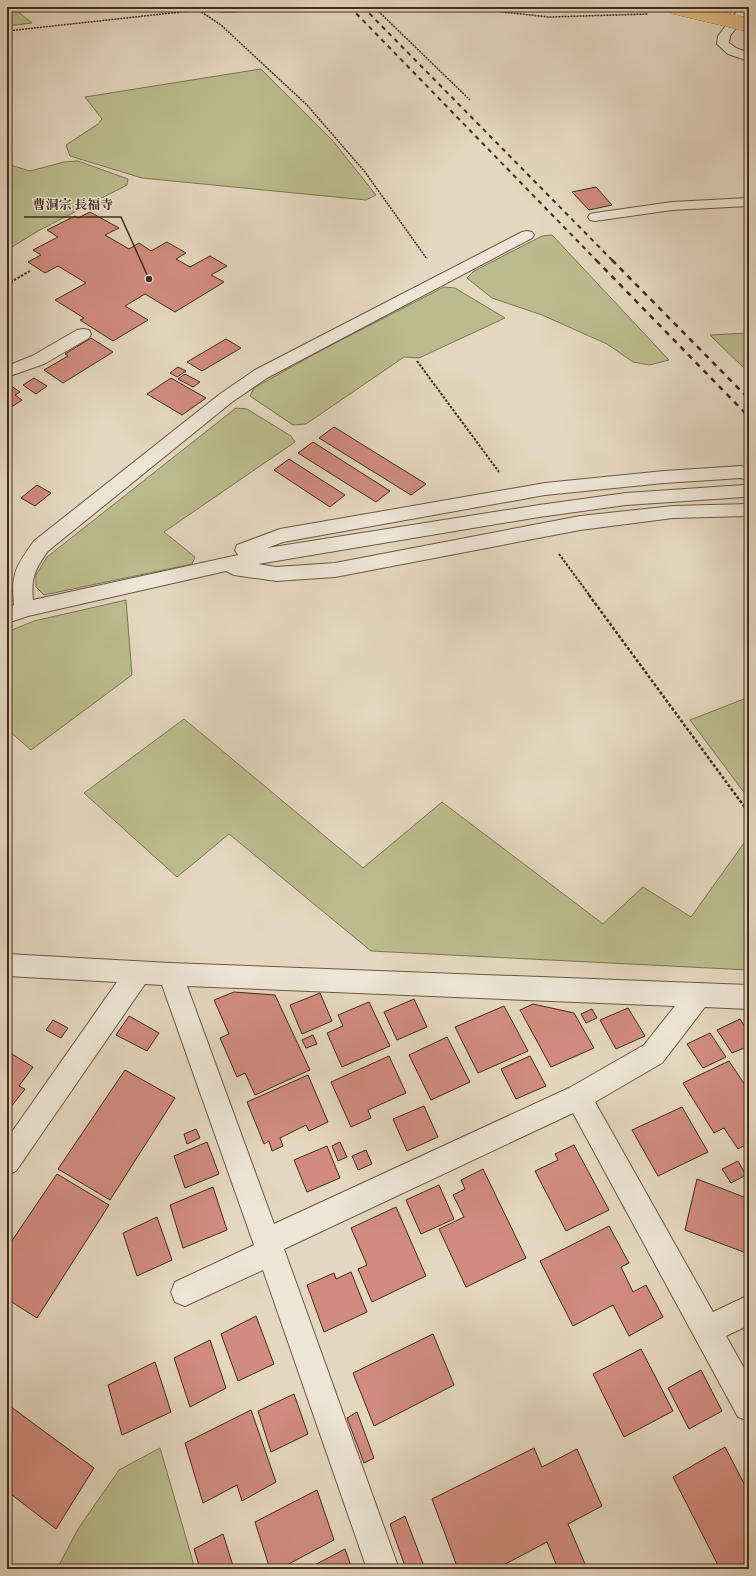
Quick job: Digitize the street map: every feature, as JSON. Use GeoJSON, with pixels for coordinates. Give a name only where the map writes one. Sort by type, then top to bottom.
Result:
{"type":"FeatureCollection","features":[{"type":"Feature","properties":{"kind":"highway"},"geometry":{"type":"LineString","coordinates":[[673,7],[749,25]]}},
{"type":"Feature","properties":{"kind":"highway"},"geometry":{"type":"LineString","coordinates":[[734,7],[749,11]]}},
{"type":"Feature","properties":{"kind":"street"},"geometry":{"type":"LineString","coordinates":[[746,7],[726,34],[724,44],[732,51],[749,58]]}},
{"type":"Feature","properties":{"kind":"street"},"geometry":{"type":"LineString","coordinates":[[595,217],[625,211],[705,203],[749,202]]}},
{"type":"Feature","properties":{"kind":"street"},"geometry":{"type":"LineString","coordinates":[[221,566],[242,551],[280,536],[545,489],[664,477],[741,472],[747,482],[539,511],[273,554],[221,566],[15,612],[26,567],[41,546],[226,398],[261,374],[526,235]]}},
{"type":"Feature","properties":{"kind":"street"},"geometry":{"type":"LineString","coordinates":[[7,372],[38,360],[83,334]]}},
{"type":"Feature","properties":{"kind":"street"},"geometry":{"type":"LineString","coordinates":[[221,566],[276,574],[335,570],[580,523],[673,512],[749,510]]}},
{"type":"Feature","properties":{"kind":"street"},"geometry":{"type":"LineString","coordinates":[[8,967],[749,997]]}},
{"type":"Feature","properties":{"kind":"street"},"geometry":{"type":"LineString","coordinates":[[7,1162],[139,972]]}},
{"type":"Feature","properties":{"kind":"street"},"geometry":{"type":"LineString","coordinates":[[170,974],[383,1569]]}},
{"type":"Feature","properties":{"kind":"street"},"geometry":{"type":"LineString","coordinates":[[184,1292],[269,1247],[578,1097],[653,1054],[698,996]]}},
{"type":"Feature","properties":{"kind":"street"},"geometry":{"type":"LineString","coordinates":[[578,1097],[749,1406]]}},
{"type":"Feature","properties":{"kind":"street"},"geometry":{"type":"LineString","coordinates":[[707,1331],[749,1309]]}},
{"type":"Feature","properties":{"kind":"path"},"geometry":{"type":"LineString","coordinates":[[194,7],[221,25],[307,105],[365,172],[437,272],[444,279]]}},
{"type":"Feature","properties":{"kind":"path"},"geometry":{"type":"LineString","coordinates":[[374,7],[470,100]]}},
{"type":"Feature","properties":{"kind":"path"},"geometry":{"type":"LineString","coordinates":[[457,7],[549,17],[654,15]]}},
{"type":"Feature","properties":{"kind":"path"},"geometry":{"type":"LineString","coordinates":[[7,31],[200,10]]}},
{"type":"Feature","properties":{"kind":"path"},"geometry":{"type":"LineString","coordinates":[[7,284],[30,270]]}},
{"type":"Feature","properties":{"kind":"path"},"geometry":{"type":"LineString","coordinates":[[418,361],[516,494]]}},
{"type":"Feature","properties":{"kind":"path"},"geometry":{"type":"LineString","coordinates":[[540,530],[749,813]]}},
{"type":"Feature","properties":{"kind":"green space"},"geometry":{"type":"Polygon","coordinates":[[[7,7],[12,7],[32,23],[7,26],[7,7]]]}},
{"type":"Feature","properties":{"kind":"green space"},"geometry":{"type":"Polygon","coordinates":[[[207,7],[273,7],[248,11],[219,12],[207,7]]]}},
{"type":"Feature","properties":{"kind":"green space"},"geometry":{"type":"Polygon","coordinates":[[[261,69],[333,141],[376,195],[366,200],[142,178],[70,156],[66,145],[98,124],[102,119],[85,97],[261,69]]]}},
{"type":"Feature","properties":{"kind":"green space"},"geometry":{"type":"Polygon","coordinates":[[[78,161],[128,179],[127,185],[38,231],[7,250],[7,164],[30,171],[64,162],[78,161]]]}},
{"type":"Feature","properties":{"kind":"green space"},"geometry":{"type":"Polygon","coordinates":[[[552,235],[669,360],[649,365],[633,362],[607,344],[542,315],[492,298],[467,278],[474,271],[542,236],[552,235]]]}},
{"type":"Feature","properties":{"kind":"green space"},"geometry":{"type":"Polygon","coordinates":[[[444,287],[455,288],[505,318],[419,358],[404,357],[306,424],[293,425],[250,396],[254,388],[320,351],[444,287]]]}},
{"type":"Feature","properties":{"kind":"green space"},"geometry":{"type":"Polygon","coordinates":[[[749,333],[749,373],[710,335],[749,333]]]}},
{"type":"Feature","properties":{"kind":"green space"},"geometry":{"type":"Polygon","coordinates":[[[236,408],[247,409],[291,436],[295,442],[164,532],[195,557],[192,564],[44,595],[36,587],[36,575],[47,557],[236,408]]]}},
{"type":"Feature","properties":{"kind":"green space"},"geometry":{"type":"Polygon","coordinates":[[[126,600],[132,675],[31,750],[7,729],[7,632],[34,621],[126,600]]]}},
{"type":"Feature","properties":{"kind":"green space"},"geometry":{"type":"Polygon","coordinates":[[[749,697],[749,799],[690,720],[749,697]]]}},
{"type":"Feature","properties":{"kind":"green space"},"geometry":{"type":"Polygon","coordinates":[[[184,719],[363,868],[442,802],[603,924],[643,887],[691,917],[749,836],[749,970],[371,951],[229,834],[177,877],[84,793],[184,719]]]}},
{"type":"Feature","properties":{"kind":"green space"},"geometry":{"type":"Polygon","coordinates":[[[160,1448],[195,1569],[57,1569],[78,1529],[119,1470],[160,1448]]]}},
{"type":"Feature","properties":{"kind":"building"},"geometry":{"type":"Polygon","coordinates":[[[596,187],[612,205],[589,210],[572,192],[596,187]]]}},
{"type":"Feature","properties":{"kind":"building"},"geometry":{"type":"Polygon","coordinates":[[[90,212],[119,228],[105,235],[129,249],[139,243],[151,251],[167,242],[186,253],[176,259],[190,267],[210,256],[227,266],[211,275],[224,282],[175,312],[145,294],[125,306],[148,320],[113,341],[80,320],[84,318],[55,300],[86,283],[58,266],[45,273],[28,262],[41,255],[33,250],[58,237],[47,230],[75,216],[78,218],[90,212]]]}},
{"type":"Feature","properties":{"kind":"building"},"geometry":{"type":"Polygon","coordinates":[[[91,338],[113,352],[63,383],[44,370],[68,356],[65,354],[91,338]]]}},
{"type":"Feature","properties":{"kind":"building"},"geometry":{"type":"Polygon","coordinates":[[[226,339],[241,348],[202,371],[187,362],[226,339]]]}},
{"type":"Feature","properties":{"kind":"building"},"geometry":{"type":"Polygon","coordinates":[[[178,367],[186,371],[177,377],[170,373],[178,367]]]}},
{"type":"Feature","properties":{"kind":"building"},"geometry":{"type":"Polygon","coordinates":[[[185,374],[200,382],[193,387],[178,379],[185,374]]]}},
{"type":"Feature","properties":{"kind":"building"},"geometry":{"type":"Polygon","coordinates":[[[34,378],[47,386],[36,394],[23,385],[34,378]]]}},
{"type":"Feature","properties":{"kind":"building"},"geometry":{"type":"Polygon","coordinates":[[[171,378],[206,398],[182,415],[147,394],[171,378]]]}},
{"type":"Feature","properties":{"kind":"building"},"geometry":{"type":"Polygon","coordinates":[[[7,383],[20,392],[15,395],[22,400],[7,410],[7,383]]]}},
{"type":"Feature","properties":{"kind":"building"},"geometry":{"type":"Polygon","coordinates":[[[334,427],[426,484],[411,495],[319,438],[334,427]]]}},
{"type":"Feature","properties":{"kind":"building"},"geometry":{"type":"Polygon","coordinates":[[[313,442],[390,491],[376,502],[298,453],[313,442]]]}},
{"type":"Feature","properties":{"kind":"building"},"geometry":{"type":"Polygon","coordinates":[[[289,459],[345,495],[330,507],[274,470],[289,459]]]}},
{"type":"Feature","properties":{"kind":"building"},"geometry":{"type":"Polygon","coordinates":[[[37,485],[51,493],[35,506],[21,498],[37,485]]]}},
{"type":"Feature","properties":{"kind":"building"},"geometry":{"type":"Polygon","coordinates":[[[234,992],[275,995],[310,1070],[255,1095],[245,1073],[237,1077],[220,1038],[229,1034],[214,1000],[234,992]]]}},
{"type":"Feature","properties":{"kind":"building"},"geometry":{"type":"Polygon","coordinates":[[[320,993],[332,1021],[302,1034],[290,1005],[320,993]]]}},
{"type":"Feature","properties":{"kind":"building"},"geometry":{"type":"Polygon","coordinates":[[[414,999],[427,1027],[397,1040],[384,1012],[414,999]]]}},
{"type":"Feature","properties":{"kind":"building"},"geometry":{"type":"Polygon","coordinates":[[[369,1002],[390,1046],[342,1067],[327,1033],[343,1026],[338,1015],[369,1002]]]}},
{"type":"Feature","properties":{"kind":"building"},"geometry":{"type":"Polygon","coordinates":[[[533,1004],[574,1013],[594,1048],[551,1067],[520,1010],[533,1004]]]}},
{"type":"Feature","properties":{"kind":"building"},"geometry":{"type":"Polygon","coordinates":[[[504,1006],[528,1051],[478,1073],[455,1027],[504,1006]]]}},
{"type":"Feature","properties":{"kind":"building"},"geometry":{"type":"Polygon","coordinates":[[[628,1008],[645,1036],[616,1049],[600,1020],[628,1008]]]}},
{"type":"Feature","properties":{"kind":"building"},"geometry":{"type":"Polygon","coordinates":[[[592,1009],[597,1018],[586,1023],[581,1014],[592,1009]]]}},
{"type":"Feature","properties":{"kind":"building"},"geometry":{"type":"Polygon","coordinates":[[[129,1016],[159,1033],[147,1051],[116,1035],[129,1016]]]}},
{"type":"Feature","properties":{"kind":"building"},"geometry":{"type":"Polygon","coordinates":[[[740,1019],[749,1033],[749,1046],[732,1053],[717,1030],[740,1019]]]}},
{"type":"Feature","properties":{"kind":"building"},"geometry":{"type":"Polygon","coordinates":[[[53,1020],[68,1028],[61,1038],[46,1030],[53,1020]]]}},
{"type":"Feature","properties":{"kind":"building"},"geometry":{"type":"Polygon","coordinates":[[[710,1033],[726,1057],[703,1068],[687,1044],[710,1033]]]}},
{"type":"Feature","properties":{"kind":"building"},"geometry":{"type":"Polygon","coordinates":[[[313,1035],[317,1044],[306,1048],[302,1040],[313,1035]]]}},
{"type":"Feature","properties":{"kind":"building"},"geometry":{"type":"Polygon","coordinates":[[[447,1037],[470,1082],[431,1100],[409,1055],[447,1037]]]}},
{"type":"Feature","properties":{"kind":"building"},"geometry":{"type":"Polygon","coordinates":[[[7,1051],[33,1067],[19,1086],[25,1089],[7,1112],[7,1051]]]}},
{"type":"Feature","properties":{"kind":"building"},"geometry":{"type":"Polygon","coordinates":[[[389,1056],[406,1093],[368,1110],[371,1118],[351,1127],[331,1082],[389,1056]]]}},
{"type":"Feature","properties":{"kind":"building"},"geometry":{"type":"Polygon","coordinates":[[[530,1056],[546,1086],[516,1099],[501,1069],[530,1056]]]}},
{"type":"Feature","properties":{"kind":"building"},"geometry":{"type":"Polygon","coordinates":[[[729,1061],[749,1091],[749,1143],[738,1149],[724,1128],[714,1133],[683,1083],[729,1061]]]}},
{"type":"Feature","properties":{"kind":"building"},"geometry":{"type":"Polygon","coordinates":[[[125,1070],[175,1098],[110,1200],[58,1169],[125,1070]]]}},
{"type":"Feature","properties":{"kind":"building"},"geometry":{"type":"Polygon","coordinates":[[[308,1075],[328,1122],[309,1131],[306,1125],[280,1138],[283,1146],[272,1151],[269,1141],[264,1144],[247,1102],[308,1075]]]}},
{"type":"Feature","properties":{"kind":"building"},"geometry":{"type":"Polygon","coordinates":[[[424,1106],[438,1137],[407,1151],[393,1119],[424,1106]]]}},
{"type":"Feature","properties":{"kind":"building"},"geometry":{"type":"Polygon","coordinates":[[[682,1107],[708,1152],[658,1176],[632,1130],[682,1107]]]}},
{"type":"Feature","properties":{"kind":"building"},"geometry":{"type":"Polygon","coordinates":[[[196,1129],[200,1138],[187,1144],[184,1134],[196,1129]]]}},
{"type":"Feature","properties":{"kind":"building"},"geometry":{"type":"Polygon","coordinates":[[[207,1142],[219,1174],[185,1188],[174,1156],[207,1142]]]}},
{"type":"Feature","properties":{"kind":"building"},"geometry":{"type":"Polygon","coordinates":[[[340,1142],[347,1157],[338,1161],[332,1146],[340,1142]]]}},
{"type":"Feature","properties":{"kind":"building"},"geometry":{"type":"Polygon","coordinates":[[[574,1145],[609,1210],[566,1231],[535,1171],[558,1160],[555,1154],[574,1145]]]}},
{"type":"Feature","properties":{"kind":"building"},"geometry":{"type":"Polygon","coordinates":[[[327,1146],[340,1178],[307,1192],[294,1160],[327,1146]]]}},
{"type":"Feature","properties":{"kind":"building"},"geometry":{"type":"Polygon","coordinates":[[[366,1150],[372,1164],[358,1170],[352,1156],[366,1150]]]}},
{"type":"Feature","properties":{"kind":"building"},"geometry":{"type":"Polygon","coordinates":[[[738,1161],[746,1175],[731,1183],[722,1169],[738,1161]]]}},
{"type":"Feature","properties":{"kind":"building"},"geometry":{"type":"Polygon","coordinates":[[[483,1169],[526,1258],[466,1287],[439,1229],[464,1217],[453,1195],[465,1189],[461,1180],[483,1169]]]}},
{"type":"Feature","properties":{"kind":"building"},"geometry":{"type":"Polygon","coordinates":[[[57,1174],[109,1205],[37,1318],[7,1299],[7,1248],[57,1174]]]}},
{"type":"Feature","properties":{"kind":"building"},"geometry":{"type":"Polygon","coordinates":[[[697,1179],[749,1199],[749,1254],[685,1230],[697,1179]]]}},
{"type":"Feature","properties":{"kind":"building"},"geometry":{"type":"Polygon","coordinates":[[[439,1185],[454,1219],[421,1234],[406,1200],[439,1185]]]}},
{"type":"Feature","properties":{"kind":"building"},"geometry":{"type":"Polygon","coordinates":[[[213,1187],[227,1230],[183,1248],[170,1205],[213,1187]]]}},
{"type":"Feature","properties":{"kind":"building"},"geometry":{"type":"Polygon","coordinates":[[[396,1207],[426,1276],[372,1302],[358,1269],[367,1265],[351,1228],[396,1207]]]}},
{"type":"Feature","properties":{"kind":"building"},"geometry":{"type":"Polygon","coordinates":[[[157,1217],[172,1260],[137,1276],[123,1233],[157,1217]]]}},
{"type":"Feature","properties":{"kind":"building"},"geometry":{"type":"Polygon","coordinates":[[[609,1226],[629,1263],[621,1267],[633,1292],[646,1285],[663,1317],[629,1336],[613,1305],[573,1326],[540,1261],[609,1226]]]}},
{"type":"Feature","properties":{"kind":"building"},"geometry":{"type":"Polygon","coordinates":[[[351,1272],[367,1312],[324,1332],[307,1285],[334,1273],[336,1279],[351,1272]]]}},
{"type":"Feature","properties":{"kind":"building"},"geometry":{"type":"Polygon","coordinates":[[[256,1316],[274,1364],[238,1381],[221,1334],[256,1316]]]}},
{"type":"Feature","properties":{"kind":"building"},"geometry":{"type":"Polygon","coordinates":[[[433,1334],[454,1385],[374,1426],[353,1373],[433,1334]]]}},
{"type":"Feature","properties":{"kind":"building"},"geometry":{"type":"Polygon","coordinates":[[[210,1340],[226,1388],[190,1407],[174,1358],[210,1340]]]}},
{"type":"Feature","properties":{"kind":"building"},"geometry":{"type":"Polygon","coordinates":[[[641,1349],[673,1411],[624,1437],[593,1374],[641,1349]]]}},
{"type":"Feature","properties":{"kind":"building"},"geometry":{"type":"Polygon","coordinates":[[[155,1362],[171,1412],[122,1435],[108,1385],[155,1362]]]}},
{"type":"Feature","properties":{"kind":"building"},"geometry":{"type":"Polygon","coordinates":[[[701,1370],[722,1411],[689,1429],[668,1388],[701,1370]]]}},
{"type":"Feature","properties":{"kind":"building"},"geometry":{"type":"Polygon","coordinates":[[[294,1394],[308,1434],[271,1452],[258,1411],[294,1394]]]}},
{"type":"Feature","properties":{"kind":"building"},"geometry":{"type":"Polygon","coordinates":[[[7,1404],[94,1468],[56,1529],[7,1491],[7,1404]]]}},
{"type":"Feature","properties":{"kind":"building"},"geometry":{"type":"Polygon","coordinates":[[[251,1410],[276,1482],[242,1501],[237,1485],[203,1503],[185,1443],[251,1410]]]}},
{"type":"Feature","properties":{"kind":"building"},"geometry":{"type":"Polygon","coordinates":[[[357,1412],[374,1458],[364,1463],[347,1418],[357,1412]]]}},
{"type":"Feature","properties":{"kind":"building"},"geometry":{"type":"Polygon","coordinates":[[[725,1447],[749,1493],[749,1569],[720,1569],[673,1477],[725,1447]]]}},
{"type":"Feature","properties":{"kind":"building"},"geometry":{"type":"Polygon","coordinates":[[[534,1448],[542,1467],[577,1449],[602,1506],[568,1524],[585,1564],[577,1569],[558,1569],[547,1542],[496,1569],[458,1569],[432,1499],[534,1448]]]}},
{"type":"Feature","properties":{"kind":"building"},"geometry":{"type":"Polygon","coordinates":[[[317,1490],[334,1540],[279,1569],[270,1569],[255,1522],[317,1490]]]}},
{"type":"Feature","properties":{"kind":"building"},"geometry":{"type":"Polygon","coordinates":[[[405,1516],[425,1569],[406,1569],[390,1524],[405,1516]]]}},
{"type":"Feature","properties":{"kind":"building"},"geometry":{"type":"Polygon","coordinates":[[[223,1534],[234,1569],[200,1569],[194,1549],[223,1534]]]}},
{"type":"Feature","properties":{"kind":"building"},"geometry":{"type":"Polygon","coordinates":[[[345,1549],[352,1569],[307,1569],[345,1549]]]}},
{"type":"Feature","properties":{"kind":"railway"},"geometry":{"type":"LineString","coordinates":[[350,7],[597,261]]}},
{"type":"Feature","properties":{"kind":"railway"},"geometry":{"type":"LineString","coordinates":[[363,7],[613,261]]}},
{"type":"Feature","properties":{"kind":"railway"},"geometry":{"type":"LineString","coordinates":[[596,260],[749,417]]}},
{"type":"Feature","properties":{"kind":"railway"},"geometry":{"type":"LineString","coordinates":[[612,260],[749,399]]}},
{"type":"Feature","properties":{"kind":"place","name":"曹洞宗 長福寺"},"geometry":{"type":"Point","coordinates":[149,279]}}]}
